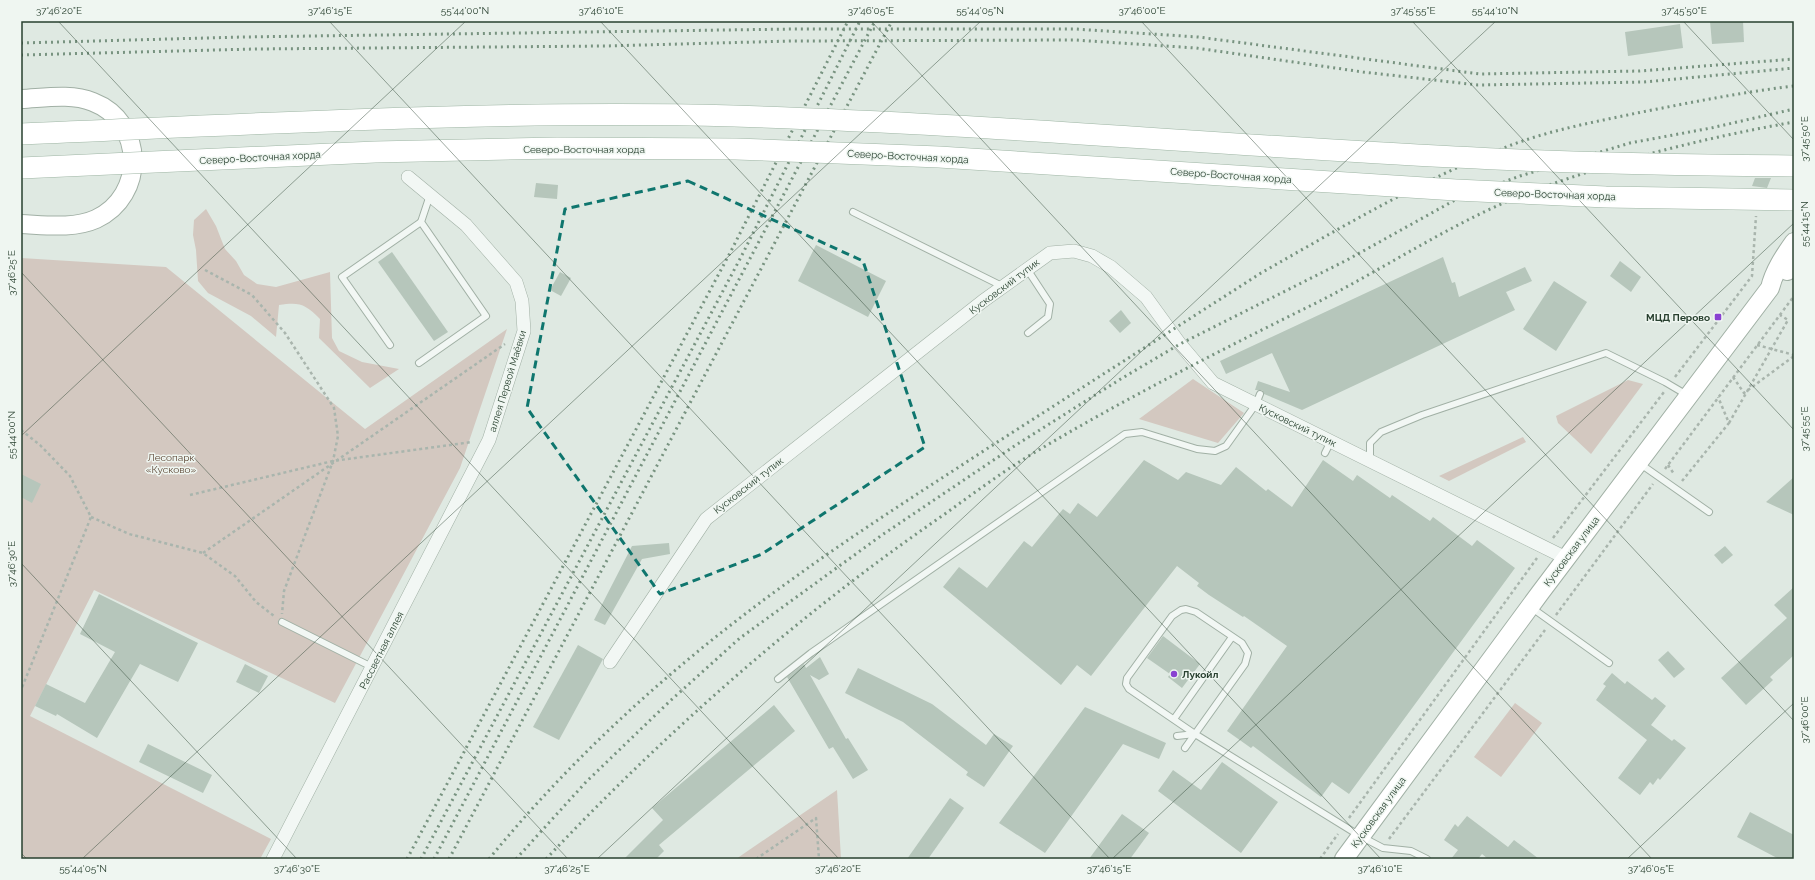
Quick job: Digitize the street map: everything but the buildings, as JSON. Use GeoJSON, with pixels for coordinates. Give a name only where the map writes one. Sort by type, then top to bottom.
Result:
{"type":"FeatureCollection","features":[{"type":"Feature","properties":{"kind":"main road"},"geometry":{"type":"LineString","coordinates":[[21,134],[362,118],[567,115],[732,116],[941,125],[1455,157],[1605,163],[1794,166]]}},
{"type":"Feature","properties":{"kind":"main road","name":"Северо-Восточная хорда"},"geometry":{"type":"LineString","coordinates":[[21,168],[375,152],[562,148],[736,149],[940,157],[1464,190],[1606,197],[1794,200]]}},
{"type":"Feature","properties":{"kind":"street"},"geometry":{"type":"LineString","coordinates":[[21,99],[81,98],[104,107],[114,115],[125,130],[132,147],[133,159],[129,184],[116,205],[106,213],[95,219],[71,224],[21,224]]}},
{"type":"Feature","properties":{"kind":"street","name":"аллея Первой Маёвки"},"geometry":{"type":"LineString","coordinates":[[408,177],[431,194],[466,225],[516,282],[522,301],[524,331],[489,440]]}},
{"type":"Feature","properties":{"kind":"street","name":"Кусковская улица"},"geometry":{"type":"LineString","coordinates":[[1344,859],[1566,558],[1770,288],[1772,278],[1794,242]]}},
{"type":"Feature","properties":{"kind":"street","name":"Кусковский тупик"},"geometry":{"type":"LineString","coordinates":[[610,662],[706,519],[1004,287],[1026,268],[1050,253],[1074,251],[1092,256],[1111,266],[1146,297],[1180,344],[1213,383],[1258,399],[1331,441],[1452,503],[1566,558]]}},
{"type":"Feature","properties":{"kind":"street"},"geometry":{"type":"LineString","coordinates":[[1770,288],[1792,268]]}},
{"type":"Feature","properties":{"kind":"street","name":"Рассветная аллея"},"geometry":{"type":"LineString","coordinates":[[273,859],[489,440]]}},
{"type":"Feature","properties":{"kind":"lane"},"geometry":{"type":"LineString","coordinates":[[390,345],[342,277],[421,222],[431,194]]}},
{"type":"Feature","properties":{"kind":"lane"},"geometry":{"type":"LineString","coordinates":[[853,212],[1004,287]]}},
{"type":"Feature","properties":{"kind":"lane"},"geometry":{"type":"LineString","coordinates":[[419,363],[486,316],[421,222]]}},
{"type":"Feature","properties":{"kind":"lane"},"geometry":{"type":"LineString","coordinates":[[1026,268],[1050,304],[1048,317],[1028,333]]}},
{"type":"Feature","properties":{"kind":"lane"},"geometry":{"type":"LineString","coordinates":[[1370,460],[1370,443],[1380,432],[1422,415],[1606,353],[1670,384],[1688,396]]}},
{"type":"Feature","properties":{"kind":"lane"},"geometry":{"type":"LineString","coordinates":[[778,679],[1124,434],[1142,432],[1197,449],[1215,451],[1226,446],[1258,399]]}},
{"type":"Feature","properties":{"kind":"lane"},"geometry":{"type":"LineString","coordinates":[[1325,453],[1331,441]]}},
{"type":"Feature","properties":{"kind":"lane"},"geometry":{"type":"LineString","coordinates":[[1638,462],[1709,512]]}},
{"type":"Feature","properties":{"kind":"lane"},"geometry":{"type":"LineString","coordinates":[[1530,607],[1609,662]]}},
{"type":"Feature","properties":{"kind":"lane"},"geometry":{"type":"LineString","coordinates":[[1185,748],[1195,734],[1246,661],[1247,649],[1196,612],[1186,609],[1181,610],[1172,616],[1127,678],[1126,684],[1129,689],[1195,734],[1360,836],[1383,848],[1411,851],[1427,859]]}},
{"type":"Feature","properties":{"kind":"lane"},"geometry":{"type":"LineString","coordinates":[[282,622],[372,667]]}},
{"type":"Feature","properties":{"kind":"lane"},"geometry":{"type":"LineString","coordinates":[[1174,720],[1232,637]]}},
{"type":"Feature","properties":{"kind":"lane"},"geometry":{"type":"LineString","coordinates":[[1177,736],[1195,734]]}},
{"type":"Feature","properties":{"kind":"path"},"geometry":{"type":"LineString","coordinates":[[1556,534],[1752,276],[1757,210]]}},
{"type":"Feature","properties":{"kind":"path"},"geometry":{"type":"LineString","coordinates":[[205,270],[252,295],[285,333],[334,408],[338,436],[333,461],[284,591],[282,622]]}},
{"type":"Feature","properties":{"kind":"path"},"geometry":{"type":"LineString","coordinates":[[1383,848],[1794,296]]}},
{"type":"Feature","properties":{"kind":"path"},"geometry":{"type":"LineString","coordinates":[[1668,465],[1675,475],[1683,482],[1729,423],[1744,393],[1788,320],[1780,315]]}},
{"type":"Feature","properties":{"kind":"path"},"geometry":{"type":"LineString","coordinates":[[203,553],[333,461],[524,331]]}},
{"type":"Feature","properties":{"kind":"path"},"geometry":{"type":"LineString","coordinates":[[1757,345],[1794,356]]}},
{"type":"Feature","properties":{"kind":"path"},"geometry":{"type":"LineString","coordinates":[[1744,393],[1794,356]]}},
{"type":"Feature","properties":{"kind":"path"},"geometry":{"type":"LineString","coordinates":[[1733,378],[1744,393]]}},
{"type":"Feature","properties":{"kind":"path"},"geometry":{"type":"LineString","coordinates":[[1718,397],[1729,423]]}},
{"type":"Feature","properties":{"kind":"path"},"geometry":{"type":"LineString","coordinates":[[21,430],[40,444],[70,476],[91,517],[129,534],[203,553],[235,576],[256,602],[282,622]]}},
{"type":"Feature","properties":{"kind":"path"},"geometry":{"type":"LineString","coordinates":[[190,495],[333,461],[489,440]]}},
{"type":"Feature","properties":{"kind":"path"},"geometry":{"type":"LineString","coordinates":[[21,690],[91,517]]}},
{"type":"Feature","properties":{"kind":"path"},"geometry":{"type":"LineString","coordinates":[[1320,859],[1537,558]]}},
{"type":"Feature","properties":{"kind":"path"},"geometry":{"type":"LineString","coordinates":[[756,859],[816,818],[819,859]]}},
{"type":"Feature","properties":{"kind":"highlighted area"},"geometry":{"type":"Polygon","coordinates":[[[688,181],[863,261],[925,447],[762,554],[660,594],[527,408],[565,209],[688,181]]]}},
{"type":"Feature","properties":{"kind":"green space"},"geometry":{"type":"Polygon","coordinates":[[[206,209],[216,226],[225,249],[236,261],[244,275],[257,284],[276,287],[330,272],[332,338],[339,351],[362,362],[399,369],[370,388],[319,338],[320,319],[306,307],[297,304],[279,305],[276,337],[251,316],[208,293],[198,281],[196,250],[193,235],[194,220],[206,209]]]}},
{"type":"Feature","properties":{"kind":"green space","name":"Лесопарк «Кусково»"},"geometry":{"type":"Polygon","coordinates":[[[21,258],[166,267],[365,429],[507,329],[460,468],[335,703],[94,590],[30,716],[271,839],[260,859],[21,859],[21,258]]]}},
{"type":"Feature","properties":{"kind":"green space"},"geometry":{"type":"Polygon","coordinates":[[[1193,379],[1244,413],[1218,443],[1139,419],[1193,379]]]}},
{"type":"Feature","properties":{"kind":"green space"},"geometry":{"type":"Polygon","coordinates":[[[1628,380],[1643,384],[1591,454],[1558,423],[1556,416],[1628,380]]]}},
{"type":"Feature","properties":{"kind":"green space"},"geometry":{"type":"Polygon","coordinates":[[[1523,437],[1526,442],[1449,481],[1439,476],[1523,437]]]}},
{"type":"Feature","properties":{"kind":"green space"},"geometry":{"type":"Polygon","coordinates":[[[1515,703],[1542,723],[1501,777],[1474,757],[1515,703]]]}},
{"type":"Feature","properties":{"kind":"green space"},"geometry":{"type":"Polygon","coordinates":[[[837,790],[841,859],[736,859],[837,790]]]}},
{"type":"Feature","properties":{"kind":"railway"},"geometry":{"type":"LineString","coordinates":[[407,859],[731,251],[848,21]]}},
{"type":"Feature","properties":{"kind":"railway"},"geometry":{"type":"LineString","coordinates":[[421,859],[741,257],[860,21]]}},
{"type":"Feature","properties":{"kind":"railway"},"geometry":{"type":"LineString","coordinates":[[434,859],[875,21]]}},
{"type":"Feature","properties":{"kind":"railway"},"geometry":{"type":"LineString","coordinates":[[449,859],[892,21]]}},
{"type":"Feature","properties":{"kind":"railway"},"geometry":{"type":"LineString","coordinates":[[21,43],[243,37],[794,29],[1075,29],[1198,37],[1480,74],[1640,71],[1794,59]]}},
{"type":"Feature","properties":{"kind":"railway"},"geometry":{"type":"LineString","coordinates":[[21,55],[255,49],[605,46],[792,41],[1075,40],[1196,48],[1363,72],[1478,85],[1644,82],[1794,68]]}},
{"type":"Feature","properties":{"kind":"railway"},"geometry":{"type":"LineString","coordinates":[[489,859],[559,780],[634,706],[714,638],[756,606],[891,511],[1261,273],[1417,187],[1481,157],[1514,144],[1561,130],[1661,108],[1756,91],[1794,86]]}},
{"type":"Feature","properties":{"kind":"railway"},"geometry":{"type":"LineString","coordinates":[[516,859],[586,782],[670,701],[740,638],[882,535],[1016,445],[1119,380],[1180,344],[1347,260],[1455,200],[1520,176],[1630,143],[1711,128],[1794,109]]}},
{"type":"Feature","properties":{"kind":"railway"},"geometry":{"type":"LineString","coordinates":[[546,859],[638,766],[686,721],[785,635],[889,554],[995,478],[1027,457],[1135,396],[1320,301],[1450,229],[1503,203],[1562,180],[1660,151],[1727,135],[1794,122]]}},
{"type":"Feature","properties":{"kind":"place","name":"МЦД Перово"},"geometry":{"type":"Point","coordinates":[1718,317]}},
{"type":"Feature","properties":{"kind":"place","name":"Лукойл"},"geometry":{"type":"Point","coordinates":[1174,674]}}]}
